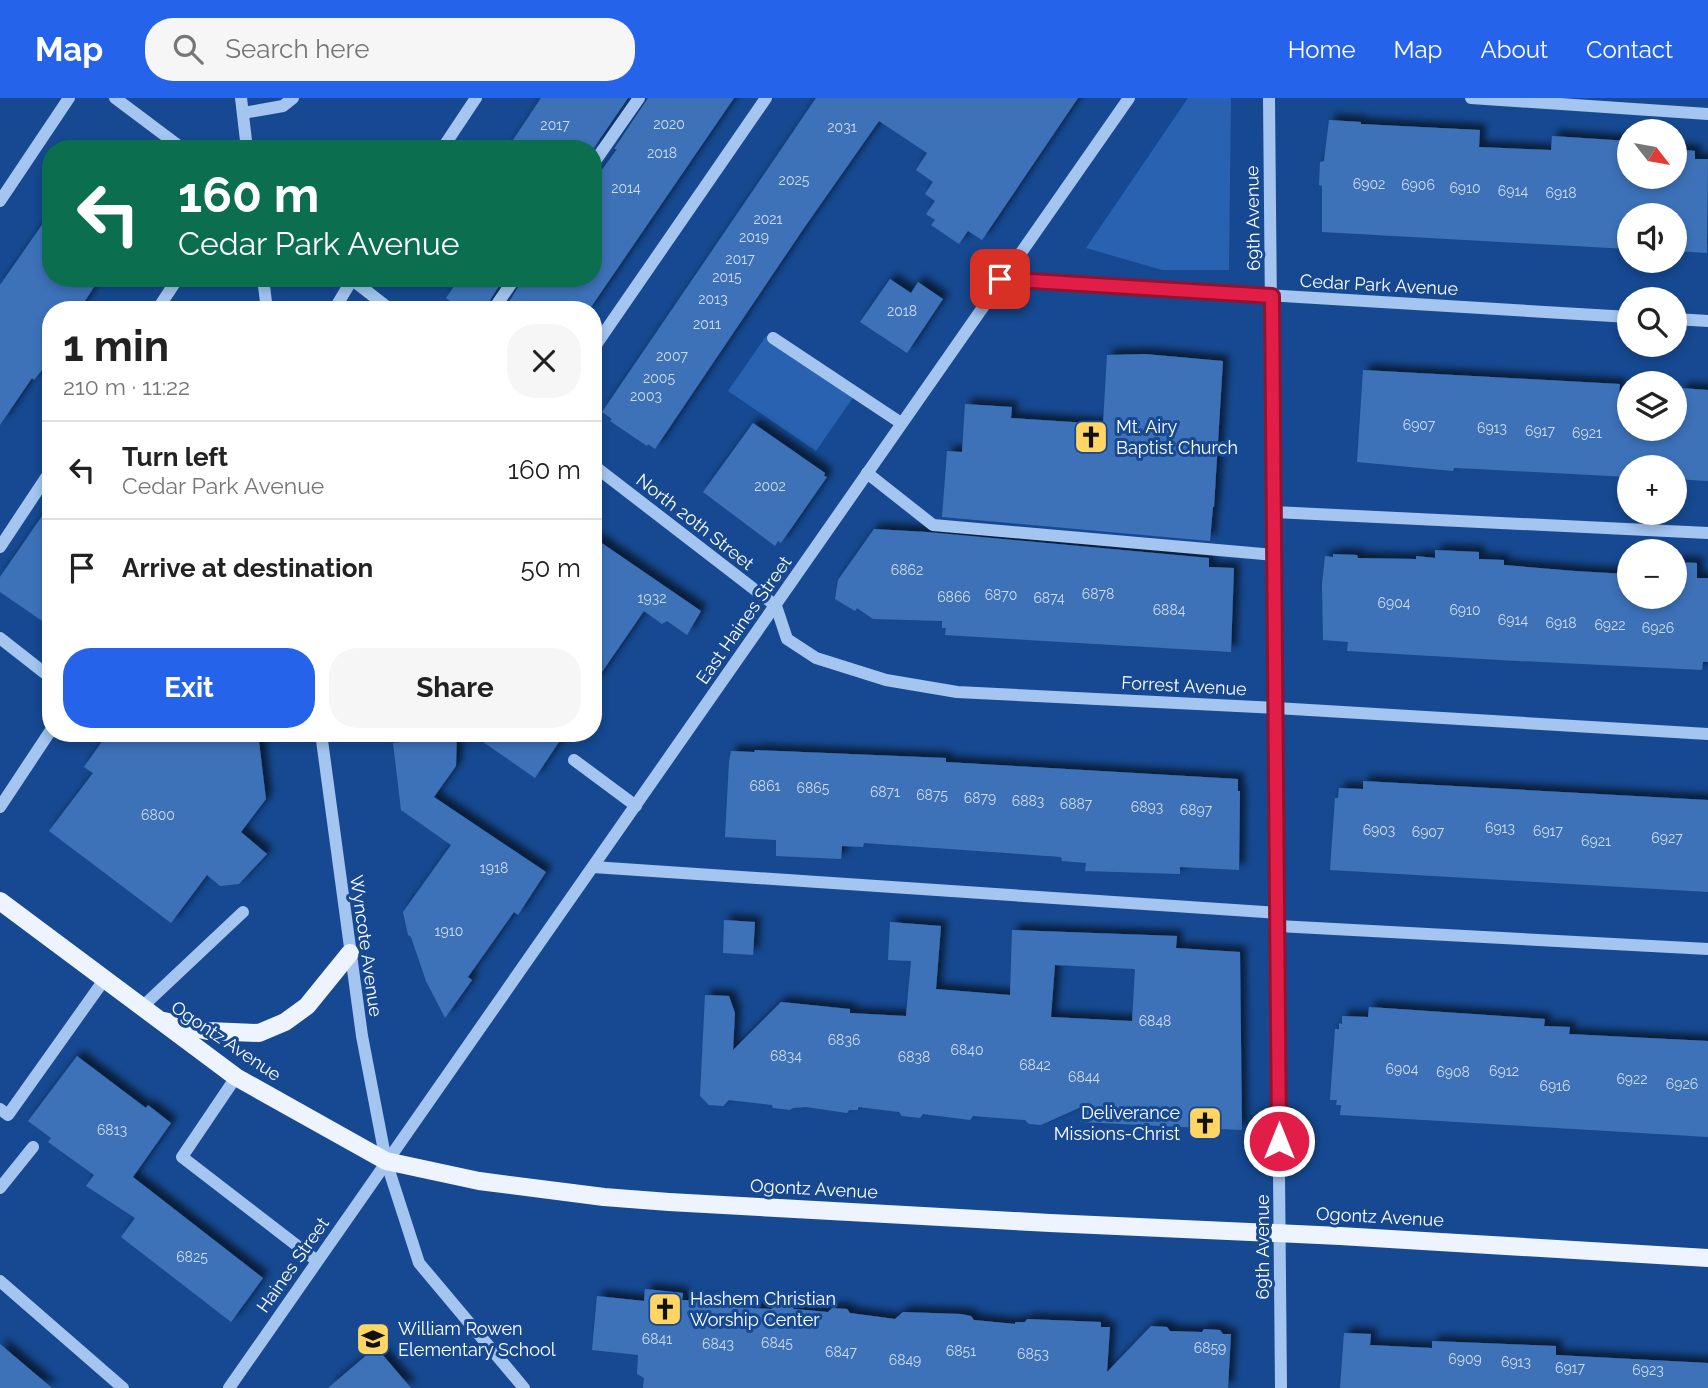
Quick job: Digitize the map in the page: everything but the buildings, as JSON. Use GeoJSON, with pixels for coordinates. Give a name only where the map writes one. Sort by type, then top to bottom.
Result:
{"type":"FeatureCollection","features":[{"type":"Feature","properties":{"kind":"main road","name":"Ogontz Avenue"},"geometry":{"type":"LineString","coordinates":[[0,901],[236,1077],[386,1161],[479,1181],[604,1197],[1036,1223],[1280,1233],[1708,1258]]}},
{"type":"Feature","properties":{"kind":"main road"},"geometry":{"type":"LineString","coordinates":[[148,1013],[208,1031],[259,1033],[288,1020],[307,1006],[350,953]]}},
{"type":"Feature","properties":{"kind":"street"},"geometry":{"type":"LineString","coordinates":[[0,201],[69,98]]}},
{"type":"Feature","properties":{"kind":"street"},"geometry":{"type":"LineString","coordinates":[[115,98],[171,140]]}},
{"type":"Feature","properties":{"kind":"street"},"geometry":{"type":"LineString","coordinates":[[242,98],[246,140]]}},
{"type":"Feature","properties":{"kind":"street"},"geometry":{"type":"LineString","coordinates":[[243,113],[283,106],[293,98]]}},
{"type":"Feature","properties":{"kind":"street"},"geometry":{"type":"LineString","coordinates":[[448,140],[476,98]]}},
{"type":"Feature","properties":{"kind":"street"},"geometry":{"type":"LineString","coordinates":[[602,151],[639,98]]}},
{"type":"Feature","properties":{"kind":"street"},"geometry":{"type":"LineString","coordinates":[[602,336],[766,98]]}},
{"type":"Feature","properties":{"kind":"street","name":"East Haines Street"},"geometry":{"type":"LineString","coordinates":[[386,1161],[1129,98]]}},
{"type":"Feature","properties":{"kind":"street","name":"69th Avenue"},"geometry":{"type":"LineString","coordinates":[[1269,98],[1282,1388]]}},
{"type":"Feature","properties":{"kind":"street"},"geometry":{"type":"LineString","coordinates":[[1471,98],[1708,114]]}},
{"type":"Feature","properties":{"kind":"street","name":"Cedar Park Avenue"},"geometry":{"type":"LineString","coordinates":[[1000,279],[1617,316]]}},
{"type":"Feature","properties":{"kind":"street"},"geometry":{"type":"LineString","coordinates":[[362,287],[380,301]]}},
{"type":"Feature","properties":{"kind":"street"},"geometry":{"type":"LineString","coordinates":[[1687,320],[1708,321]]}},
{"type":"Feature","properties":{"kind":"street"},"geometry":{"type":"LineString","coordinates":[[773,338],[901,423]]}},
{"type":"Feature","properties":{"kind":"street","name":"North 20th Street"},"geometry":{"type":"LineString","coordinates":[[602,472],[776,606]]}},
{"type":"Feature","properties":{"kind":"street"},"geometry":{"type":"LineString","coordinates":[[867,473],[933,525],[1275,555]]}},
{"type":"Feature","properties":{"kind":"street"},"geometry":{"type":"LineString","coordinates":[[0,547],[42,484]]}},
{"type":"Feature","properties":{"kind":"street"},"geometry":{"type":"LineString","coordinates":[[1274,512],[1708,533]]}},
{"type":"Feature","properties":{"kind":"street","name":"Forrest Avenue"},"geometry":{"type":"LineString","coordinates":[[776,606],[787,639],[816,658],[886,680],[957,692],[1708,734]]}},
{"type":"Feature","properties":{"kind":"street"},"geometry":{"type":"LineString","coordinates":[[0,638],[42,671]]}},
{"type":"Feature","properties":{"kind":"street"},"geometry":{"type":"LineString","coordinates":[[0,807],[43,742]]}},
{"type":"Feature","properties":{"kind":"street","name":"Wyncote Avenue"},"geometry":{"type":"LineString","coordinates":[[322,742],[362,1036],[386,1161],[419,1263],[524,1388]]}},
{"type":"Feature","properties":{"kind":"street"},"geometry":{"type":"LineString","coordinates":[[574,760],[636,806]]}},
{"type":"Feature","properties":{"kind":"street"},"geometry":{"type":"LineString","coordinates":[[593,867],[1278,913]]}},
{"type":"Feature","properties":{"kind":"street"},"geometry":{"type":"LineString","coordinates":[[148,1013],[243,912]]}},
{"type":"Feature","properties":{"kind":"street"},"geometry":{"type":"LineString","coordinates":[[1278,926],[1708,948]]}},
{"type":"Feature","properties":{"kind":"street"},"geometry":{"type":"LineString","coordinates":[[0,1109],[8,1115],[104,980]]}},
{"type":"Feature","properties":{"kind":"street"},"geometry":{"type":"LineString","coordinates":[[236,1077],[182,1157],[317,1261]]}},
{"type":"Feature","properties":{"kind":"street"},"geometry":{"type":"LineString","coordinates":[[0,1188],[33,1147]]}},
{"type":"Feature","properties":{"kind":"street","name":"Haines Street"},"geometry":{"type":"LineString","coordinates":[[229,1388],[386,1161]]}},
{"type":"Feature","properties":{"kind":"street"},"geometry":{"type":"LineString","coordinates":[[0,1281],[122,1388]]}},
{"type":"Feature","properties":{"kind":"shaded area"},"geometry":{"type":"Polygon","coordinates":[[[1188,98],[1231,98],[1229,270],[1162,270],[1086,248],[1188,98]]]}},
{"type":"Feature","properties":{"kind":"shaded area"},"geometry":{"type":"Polygon","coordinates":[[[766,336],[854,396],[816,451],[728,391],[766,336]]]}},
{"type":"Feature","properties":{"kind":"place","name":"Mt. Airy Baptist Church"},"geometry":{"type":"Point","coordinates":[1091,437]}},
{"type":"Feature","properties":{"kind":"place","name":"Deliverance Missions-Christ"},"geometry":{"type":"Point","coordinates":[1205,1123]}},
{"type":"Feature","properties":{"kind":"place","name":"Hashem Christian Worship Center"},"geometry":{"type":"Point","coordinates":[665,1309]}},
{"type":"Feature","properties":{"kind":"place","name":"William Rowen Elementary School"},"geometry":{"type":"Point","coordinates":[373,1339]}},
{"type":"Feature","properties":{"kind":"route"},"geometry":{"type":"LineString","coordinates":[[1000,279],[1272,296],[1279,1141]]}}]}
